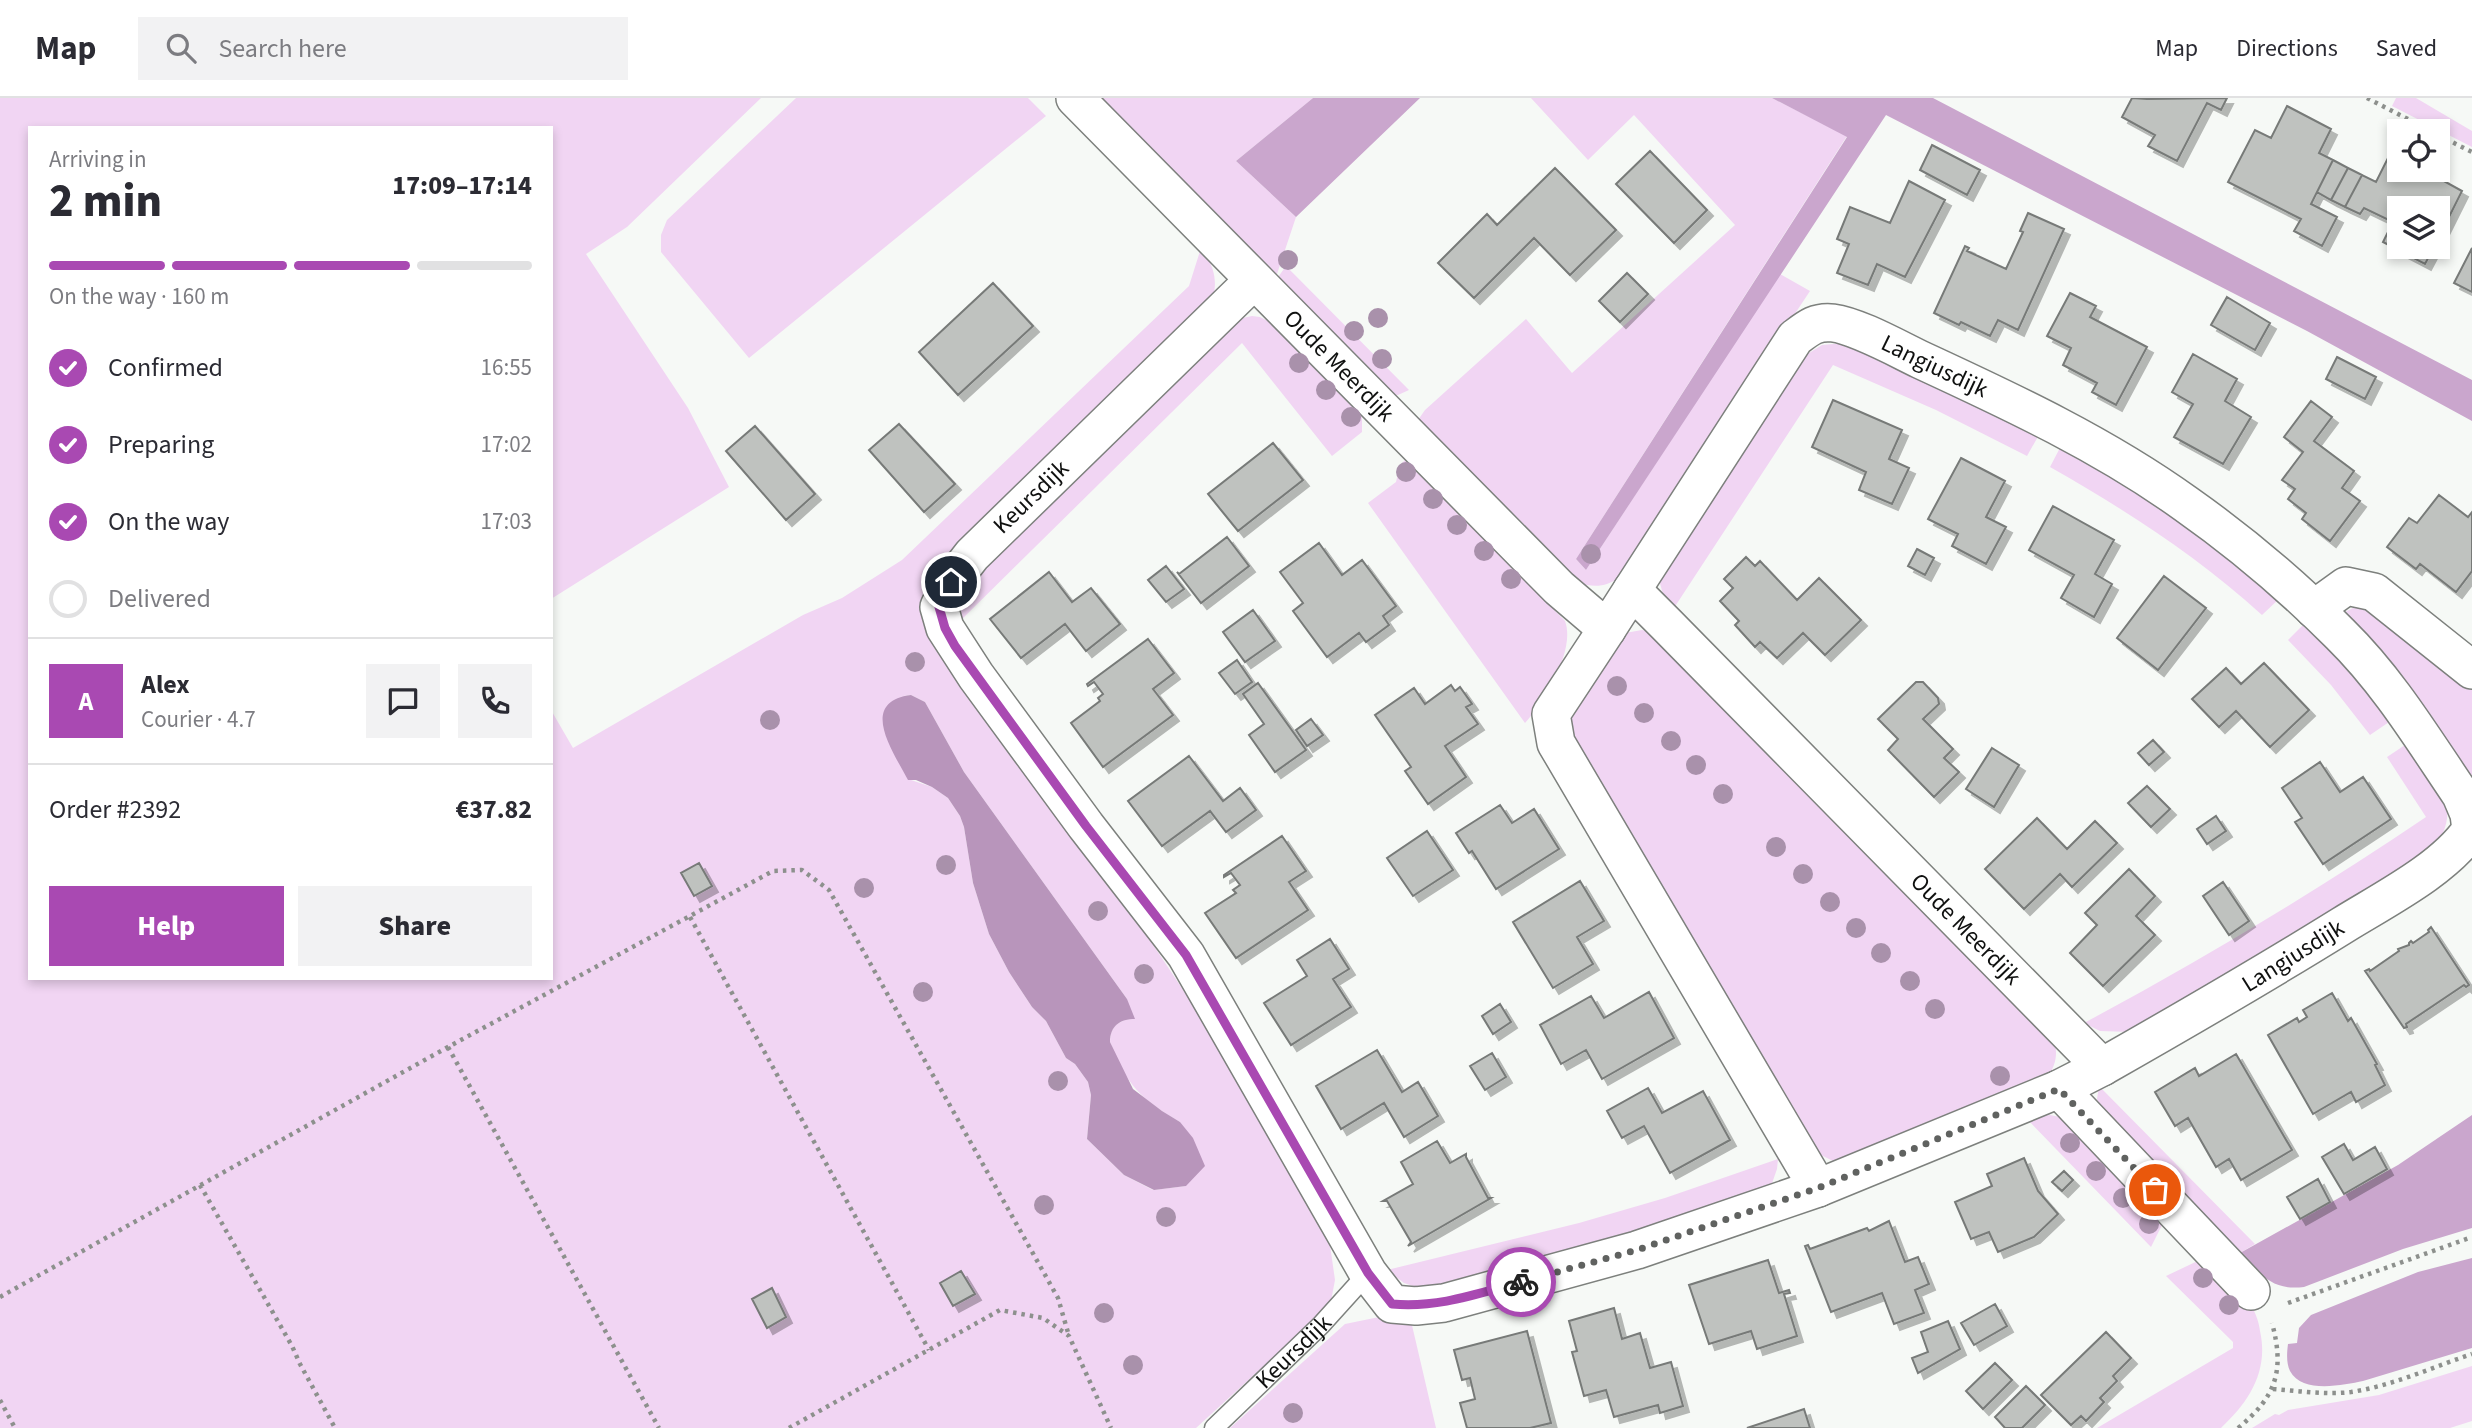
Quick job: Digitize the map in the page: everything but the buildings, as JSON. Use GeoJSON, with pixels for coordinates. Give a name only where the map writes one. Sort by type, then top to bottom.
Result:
{"type":"FeatureCollection","features":[{"type":"Feature","properties":{"kind":"street","name":"Oude Meerdijk"},"geometry":{"type":"LineString","coordinates":[[1075,98],[1559,588],[1607,629]]}},
{"type":"Feature","properties":{"kind":"street","name":"Keursdijk"},"geometry":{"type":"LineString","coordinates":[[1253,281],[972,555],[951,582],[939,607],[945,628],[976,676],[1086,826],[1186,955],[1368,1273],[1392,1304],[1416,1306],[1444,1303],[1637,1250],[1818,1188],[2059,1089]]}},
{"type":"Feature","properties":{"kind":"street","name":"Langiusdijk"},"geometry":{"type":"LineString","coordinates":[[1632,590],[1796,338],[1813,324],[1833,323],[1870,336],[2001,397],[2119,459],[2187,504],[2314,609],[2378,674],[2461,794],[2472,830],[2460,846],[2402,889],[2225,997],[2102,1067]]}},
{"type":"Feature","properties":{"kind":"street"},"geometry":{"type":"LineString","coordinates":[[2314,609],[2346,586],[2374,592],[2472,670]]}},
{"type":"Feature","properties":{"kind":"street","name":"Oude Meerdijk"},"geometry":{"type":"LineString","coordinates":[[1632,590],[2102,1067]]}},
{"type":"Feature","properties":{"kind":"street"},"geometry":{"type":"LineString","coordinates":[[1632,590],[1551,714],[1556,743],[1818,1188]]}},
{"type":"Feature","properties":{"kind":"street"},"geometry":{"type":"LineString","coordinates":[[2102,1067],[2059,1089],[2267,1305]]}},
{"type":"Feature","properties":{"kind":"lane","name":"Keursdijk"},"geometry":{"type":"LineString","coordinates":[[1214,1428],[1321,1325],[1368,1273]]}},
{"type":"Feature","properties":{"kind":"path"},"geometry":{"type":"LineString","coordinates":[[2367,98],[2408,119]]}},
{"type":"Feature","properties":{"kind":"path"},"geometry":{"type":"LineString","coordinates":[[2450,141],[2472,152]]}},
{"type":"Feature","properties":{"kind":"path"},"geometry":{"type":"LineString","coordinates":[[0,1297],[448,1047],[773,871],[802,870],[829,890],[1058,1298],[1069,1336],[1111,1428]]}},
{"type":"Feature","properties":{"kind":"path"},"geometry":{"type":"LineString","coordinates":[[690,917],[929,1350]]}},
{"type":"Feature","properties":{"kind":"path"},"geometry":{"type":"LineString","coordinates":[[448,1047],[659,1428]]}},
{"type":"Feature","properties":{"kind":"path"},"geometry":{"type":"LineString","coordinates":[[200,1185],[292,1346],[299,1364],[335,1428]]}},
{"type":"Feature","properties":{"kind":"path"},"geometry":{"type":"LineString","coordinates":[[2238,1428],[2251,1418],[2273,1389],[2278,1353],[2267,1305],[2472,1237]]}},
{"type":"Feature","properties":{"kind":"path"},"geometry":{"type":"LineString","coordinates":[[789,1428],[1000,1310],[1043,1318],[1069,1336]]}},
{"type":"Feature","properties":{"kind":"path"},"geometry":{"type":"LineString","coordinates":[[2273,1389],[2349,1392],[2472,1354]]}},
{"type":"Feature","properties":{"kind":"path"},"geometry":{"type":"LineString","coordinates":[[0,1400],[15,1428]]}},
{"type":"Feature","properties":{"kind":"shaded area"},"geometry":{"type":"Polygon","coordinates":[[[0,98],[761,98],[627,227],[586,254],[688,408],[729,487],[553,598],[553,126],[28,126],[28,980],[553,980],[553,713],[573,748],[803,615],[842,598],[902,560],[1189,286],[1201,248],[1213,272],[1213,297],[941,568],[926,595],[924,607],[928,628],[948,666],[1134,916],[1209,1029],[1329,1238],[1335,1280],[1331,1301],[1324,1311],[1196,1428],[0,1428],[0,98]],[[911,695],[904,696],[908,779],[932,787],[948,798],[960,816],[973,883],[989,934],[1009,972],[1032,1007],[1046,1021],[1066,1058],[1075,1064],[1088,1082],[1091,1095],[1087,1139],[1124,1175],[1153,1190],[1186,1186],[1180,1122],[1136,1090],[1122,1069],[1110,1042],[1114,1027],[1128,1019],[1127,999],[964,772],[925,702],[911,695]]]}},
{"type":"Feature","properties":{"kind":"shaded area"},"geometry":{"type":"Polygon","coordinates":[[[796,98],[1028,98],[1046,116],[749,358],[661,252],[661,235],[667,220],[796,98]]]}},
{"type":"Feature","properties":{"kind":"shaded area"},"geometry":{"type":"Polygon","coordinates":[[[1097,98],[1313,98],[1236,161],[1296,217],[1275,280],[1097,98]]]}},
{"type":"Feature","properties":{"kind":"shaded area"},"geometry":{"type":"Polygon","coordinates":[[[1313,98],[1420,98],[1296,217],[1236,161],[1313,98]]]}},
{"type":"Feature","properties":{"kind":"shaded area"},"geometry":{"type":"Polygon","coordinates":[[[1531,98],[1772,98],[1847,136],[1576,559],[1586,570],[1780,274],[1810,291],[1620,577],[1599,586],[1577,583],[1416,423],[1425,410],[1526,319],[1572,373],[1735,225],[1634,115],[1588,160],[1531,98]]]}},
{"type":"Feature","properties":{"kind":"shaded area"},"geometry":{"type":"Polygon","coordinates":[[[1772,98],[1933,98],[2472,380],[2472,421],[2307,331],[1886,115],[1586,570],[1576,559],[1847,137],[1772,98]]]}},
{"type":"Feature","properties":{"kind":"shaded area"},"geometry":{"type":"Polygon","coordinates":[[[2396,98],[2416,98],[2472,131],[2472,147],[2450,136],[2450,119],[2417,119],[2392,106],[2396,98]]]}},
{"type":"Feature","properties":{"kind":"shaded area"},"geometry":{"type":"Polygon","coordinates":[[[1286,266],[1409,390],[1398,395],[1389,395],[1276,280],[1286,266]]]}},
{"type":"Feature","properties":{"kind":"shaded area"},"geometry":{"type":"Polygon","coordinates":[[[1252,316],[1276,325],[1362,412],[1362,432],[1332,456],[1242,343],[958,623],[962,587],[1238,319],[1252,316]]]}},
{"type":"Feature","properties":{"kind":"shaded area"},"geometry":{"type":"Polygon","coordinates":[[[1845,343],[2040,433],[2027,456],[1936,410],[1833,365],[1674,608],[1663,594],[1659,580],[1801,358],[1822,345],[1845,343]]]}},
{"type":"Feature","properties":{"kind":"shaded area"},"geometry":{"type":"Polygon","coordinates":[[[2062,444],[2145,491],[2280,598],[2262,615],[2212,573],[2160,535],[2050,467],[2062,444]]]}},
{"type":"Feature","properties":{"kind":"shaded area"},"geometry":{"type":"Polygon","coordinates":[[[1407,458],[1565,621],[1566,646],[1562,660],[1549,689],[1525,723],[1368,503],[1396,482],[1400,465],[1407,458]]]}},
{"type":"Feature","properties":{"kind":"shaded area"},"geometry":{"type":"Polygon","coordinates":[[[2365,602],[2472,686],[2472,785],[2339,615],[2365,602]]]}},
{"type":"Feature","properties":{"kind":"shaded area"},"geometry":{"type":"Polygon","coordinates":[[[2307,621],[2392,720],[2370,735],[2331,685],[2288,640],[2307,621]]]}},
{"type":"Feature","properties":{"kind":"shaded area"},"geometry":{"type":"Polygon","coordinates":[[[1642,630],[1651,632],[2054,1040],[2056,1059],[2048,1077],[1835,1162],[1817,1153],[1807,1141],[1704,957],[1569,735],[1567,719],[1625,633],[1642,630]]]}},
{"type":"Feature","properties":{"kind":"shaded area"},"geometry":{"type":"Polygon","coordinates":[[[911,695],[925,702],[964,772],[1127,999],[1135,1019],[1117,1024],[1110,1042],[1133,1089],[1180,1122],[1193,1138],[1205,1166],[1186,1186],[1154,1190],[1124,1175],[1087,1139],[1091,1095],[1088,1082],[1075,1064],[1066,1058],[1046,1021],[1032,1007],[1009,972],[989,934],[973,883],[960,816],[948,798],[932,787],[916,780],[908,780],[889,743],[883,718],[886,707],[895,700],[911,695]]]}},
{"type":"Feature","properties":{"kind":"shaded area"},"geometry":{"type":"Polygon","coordinates":[[[2408,743],[2447,806],[2444,831],[2430,852],[2131,1032],[2100,1031],[2084,1023],[2258,924],[2426,817],[2387,757],[2408,743]]]}},
{"type":"Feature","properties":{"kind":"shaded area"},"geometry":{"type":"Polygon","coordinates":[[[2099,1086],[2255,1244],[2240,1253],[2099,1107],[2099,1086]]]}},
{"type":"Feature","properties":{"kind":"shaded area"},"geometry":{"type":"Polygon","coordinates":[[[2050,1115],[2065,1118],[2166,1217],[2151,1247],[2026,1118],[2050,1115]]]}},
{"type":"Feature","properties":{"kind":"shaded area"},"geometry":{"type":"Polygon","coordinates":[[[2472,1115],[2472,1228],[2403,1249],[2304,1287],[2293,1288],[2275,1284],[2240,1253],[2398,1165],[2472,1115]]]}},
{"type":"Feature","properties":{"kind":"shaded area"},"geometry":{"type":"Polygon","coordinates":[[[1778,1159],[1770,1189],[1492,1278],[1419,1288],[1404,1283],[1387,1270],[1579,1223],[1665,1198],[1778,1159]]]}},
{"type":"Feature","properties":{"kind":"shaded area"},"geometry":{"type":"Polygon","coordinates":[[[2206,1257],[2246,1299],[2258,1321],[2262,1359],[2248,1396],[2221,1428],[2097,1428],[2233,1348],[2233,1342],[2166,1276],[2206,1257]]]}},
{"type":"Feature","properties":{"kind":"shaded area"},"geometry":{"type":"Polygon","coordinates":[[[2472,1258],[2472,1348],[2345,1384],[2324,1386],[2304,1383],[2290,1371],[2287,1361],[2288,1344],[2297,1343],[2299,1328],[2311,1315],[2418,1272],[2472,1258]]]}},
{"type":"Feature","properties":{"kind":"shaded area"},"geometry":{"type":"Polygon","coordinates":[[[1389,1315],[1411,1321],[1436,1428],[1230,1428],[1345,1324],[1389,1315]]]}},
{"type":"Feature","properties":{"kind":"shaded area"},"geometry":{"type":"Polygon","coordinates":[[[2472,1366],[2472,1421],[2450,1428],[2252,1428],[2275,1414],[2279,1415],[2288,1410],[2379,1395],[2472,1366]]]}},
{"type":"Feature","properties":{"kind":"way so far"},"geometry":{"type":"LineString","coordinates":[[1521,1282],[1637,1250],[1818,1188],[2059,1089],[2155,1190]]}},
{"type":"Feature","properties":{"kind":"route"},"geometry":{"type":"LineString","coordinates":[[951,582],[939,607],[945,628],[955,646],[1086,826],[1186,955],[1368,1273],[1392,1304],[1416,1306],[1444,1303],[1521,1282]]}}]}
